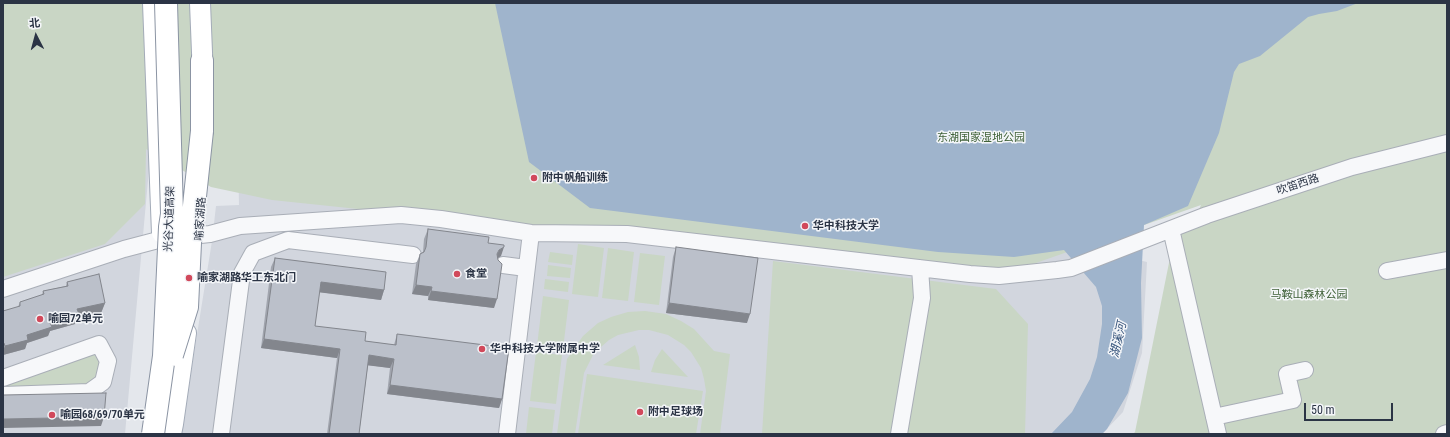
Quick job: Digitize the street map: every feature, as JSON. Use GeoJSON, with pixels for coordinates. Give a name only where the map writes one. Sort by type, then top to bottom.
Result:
{"type":"FeatureCollection","features":[{"type":"Feature","properties":{"kind":"highway","name":"光谷大道高架"},"geometry":{"type":"LineString","coordinates":[[153,434],[164,356],[170,228],[172,214],[166,3]]}},
{"type":"Feature","properties":{"kind":"highway","name":"光谷大道高架"},"geometry":{"type":"LineString","coordinates":[[160,434],[171,356],[176,228],[178,214],[178,3]]}},
{"type":"Feature","properties":{"kind":"highway"},"geometry":{"type":"LineString","coordinates":[[171,356],[187,307],[190,243],[202,130],[202,61]]}},
{"type":"Feature","properties":{"kind":"main road"},"geometry":{"type":"LineString","coordinates":[[143,434],[146,424],[155,355],[162,239],[154,3]]}},
{"type":"Feature","properties":{"kind":"main road","name":"喻家湖路"},"geometry":{"type":"LineString","coordinates":[[171,434],[174,424],[182,354],[201,235],[207,122],[202,61],[200,3]]}},
{"type":"Feature","properties":{"kind":"street","name":"吹笛西路"},"geometry":{"type":"LineString","coordinates":[[3,289],[124,249],[162,239],[210,234],[240,226],[401,215],[441,219],[531,233],[626,234],[970,274],[999,276],[1071,268],[1207,215],[1352,167],[1447,143]]}},
{"type":"Feature","properties":{"kind":"street"},"geometry":{"type":"LineString","coordinates":[[1171,229],[1218,434]]}},
{"type":"Feature","properties":{"kind":"street"},"geometry":{"type":"LineString","coordinates":[[507,434],[531,233]]}},
{"type":"Feature","properties":{"kind":"street"},"geometry":{"type":"LineString","coordinates":[[221,434],[242,272],[253,253],[288,240],[413,255]]}},
{"type":"Feature","properties":{"kind":"street"},"geometry":{"type":"LineString","coordinates":[[1388,271],[1447,260]]}},
{"type":"Feature","properties":{"kind":"street"},"geometry":{"type":"LineString","coordinates":[[503,265],[526,268]]}},
{"type":"Feature","properties":{"kind":"street"},"geometry":{"type":"LineString","coordinates":[[899,434],[922,298],[920,268]]}},
{"type":"Feature","properties":{"kind":"street"},"geometry":{"type":"LineString","coordinates":[[3,378],[100,344],[108,361],[104,382],[89,392],[3,395]]}},
{"type":"Feature","properties":{"kind":"street"},"geometry":{"type":"LineString","coordinates":[[1214,417],[1293,400],[1287,374],[1305,370]]}},
{"type":"Feature","properties":{"kind":"shaded area"},"geometry":{"type":"Polygon","coordinates":[[[235,3],[1085,247],[1147,262],[1142,353],[1123,412],[1102,434],[181,434],[212,241],[216,206],[239,205],[235,3]]]}},
{"type":"Feature","properties":{"kind":"shaded area"},"geometry":{"type":"Polygon","coordinates":[[[3,115],[153,125],[125,434],[3,434],[3,115]]]}},
{"type":"Feature","properties":{"kind":"green space","name":"东湖国家湿地公园"},"geometry":{"type":"Polygon","coordinates":[[[3,3],[1447,3],[1447,434],[1133,434],[1135,432],[1174,238],[1194,221],[1201,205],[999,276],[272,200],[211,187],[146,149],[145,204],[105,244],[3,277],[3,3]]]}},
{"type":"Feature","properties":{"kind":"green space"},"geometry":{"type":"Polygon","coordinates":[[[578,244],[604,248],[598,297],[572,294],[578,244]]]}},
{"type":"Feature","properties":{"kind":"green space"},"geometry":{"type":"Polygon","coordinates":[[[608,248],[634,252],[628,301],[602,298],[608,248]]]}},
{"type":"Feature","properties":{"kind":"green space"},"geometry":{"type":"Polygon","coordinates":[[[550,252],[573,255],[572,265],[548,262],[550,252]]]}},
{"type":"Feature","properties":{"kind":"green space"},"geometry":{"type":"Polygon","coordinates":[[[640,253],[665,256],[659,305],[634,302],[640,253]]]}},
{"type":"Feature","properties":{"kind":"green space"},"geometry":{"type":"Polygon","coordinates":[[[773,261],[996,289],[1028,324],[1025,434],[762,434],[773,261]]]}},
{"type":"Feature","properties":{"kind":"green space"},"geometry":{"type":"Polygon","coordinates":[[[548,265],[571,268],[570,278],[547,276],[548,265]]]}},
{"type":"Feature","properties":{"kind":"green space"},"geometry":{"type":"Polygon","coordinates":[[[545,279],[569,282],[568,292],[544,289],[545,279]]]}},
{"type":"Feature","properties":{"kind":"green space"},"geometry":{"type":"Polygon","coordinates":[[[543,296],[569,300],[563,349],[537,346],[543,296]]]}},
{"type":"Feature","properties":{"kind":"green space"},"geometry":{"type":"Polygon","coordinates":[[[645,311],[666,314],[681,321],[694,329],[714,351],[730,354],[720,434],[700,434],[706,391],[701,368],[691,352],[684,345],[668,335],[649,330],[639,330],[618,335],[609,340],[594,353],[584,373],[575,434],[557,434],[567,359],[583,336],[598,323],[611,317],[628,312],[645,311]]]}},
{"type":"Feature","properties":{"kind":"green space"},"geometry":{"type":"Polygon","coordinates":[[[635,345],[639,357],[640,370],[603,365],[635,345]]]}},
{"type":"Feature","properties":{"kind":"green space"},"geometry":{"type":"Polygon","coordinates":[[[662,349],[688,377],[651,372],[655,360],[662,349]]]}},
{"type":"Feature","properties":{"kind":"green space"},"geometry":{"type":"Polygon","coordinates":[[[96,351],[102,365],[94,384],[3,388],[3,382],[96,351]]]}},
{"type":"Feature","properties":{"kind":"green space"},"geometry":{"type":"Polygon","coordinates":[[[536,352],[562,355],[556,404],[530,401],[536,352]]]}},
{"type":"Feature","properties":{"kind":"green space","name":"附中足球场"},"geometry":{"type":"Polygon","coordinates":[[[587,374],[703,391],[696,434],[578,434],[587,374]]]}},
{"type":"Feature","properties":{"kind":"green space"},"geometry":{"type":"Polygon","coordinates":[[[529,407],[555,410],[552,434],[526,434],[529,407]]]}},
{"type":"Feature","properties":{"kind":"water","name":"东湖国家湿地公园"},"geometry":{"type":"Polygon","coordinates":[[[495,3],[1358,3],[1337,11],[1308,17],[1260,56],[1239,64],[1234,72],[1219,133],[1188,206],[1144,225],[1141,283],[1142,338],[1128,393],[1107,429],[1102,434],[1051,434],[1072,412],[1090,379],[1097,357],[1102,324],[1102,306],[1096,287],[1064,250],[1014,257],[938,252],[590,208],[529,162],[495,3]]]}},
{"type":"Feature","properties":{"kind":"building","name":"食堂"},"geometry":{"type":"Polygon","coordinates":[[[428,229],[489,237],[488,243],[504,245],[504,247],[499,250],[497,254],[498,260],[502,264],[497,299],[431,291],[432,287],[416,285],[420,254],[424,252],[426,247],[428,229]]]}},
{"type":"Feature","properties":{"kind":"building"},"geometry":{"type":"Polygon","coordinates":[[[676,247],[758,258],[750,314],[669,303],[676,247]]]}},
{"type":"Feature","properties":{"kind":"building"},"geometry":{"type":"Polygon","coordinates":[[[275,258],[386,272],[384,290],[321,282],[315,326],[366,332],[365,341],[396,345],[397,334],[509,348],[502,399],[390,385],[394,359],[369,355],[359,434],[329,434],[340,349],[264,339],[275,258]]]}},
{"type":"Feature","properties":{"kind":"building","name":"喻园72单元"},"geometry":{"type":"Polygon","coordinates":[[[99,274],[105,303],[77,309],[79,314],[50,323],[52,327],[27,335],[28,340],[5,346],[3,343],[3,311],[20,306],[20,302],[44,294],[43,291],[68,286],[67,282],[99,274]]]}},
{"type":"Feature","properties":{"kind":"building"},"geometry":{"type":"Polygon","coordinates":[[[106,393],[104,417],[3,419],[3,395],[106,393]]]}},
{"type":"Feature","properties":{"kind":"place","name":"附中帆船训练"},"geometry":{"type":"Point","coordinates":[534,178]}},
{"type":"Feature","properties":{"kind":"place","name":"华中科技大学"},"geometry":{"type":"Point","coordinates":[805,226]}},
{"type":"Feature","properties":{"kind":"place","name":"食堂"},"geometry":{"type":"Point","coordinates":[457,274]}},
{"type":"Feature","properties":{"kind":"place","name":"喻家湖路华工东北门"},"geometry":{"type":"Point","coordinates":[189,278]}},
{"type":"Feature","properties":{"kind":"place","name":"喻园72单元"},"geometry":{"type":"Point","coordinates":[40,319]}},
{"type":"Feature","properties":{"kind":"place","name":"华中科技大学附属中学"},"geometry":{"type":"Point","coordinates":[482,349]}},
{"type":"Feature","properties":{"kind":"place","name":"附中足球场"},"geometry":{"type":"Point","coordinates":[640,412]}},
{"type":"Feature","properties":{"kind":"place","name":"喻园68/69/70单元"},"geometry":{"type":"Point","coordinates":[52,415]}},
{"type":"Feature","properties":{"kind":"park label","name":"马鞍山森林公园"},"geometry":{"type":"Point","coordinates":[1309,295]}},
{"type":"Feature","properties":{"kind":"water label","name":"湖溪河"},"geometry":{"type":"Point","coordinates":[1119,340]}}]}
